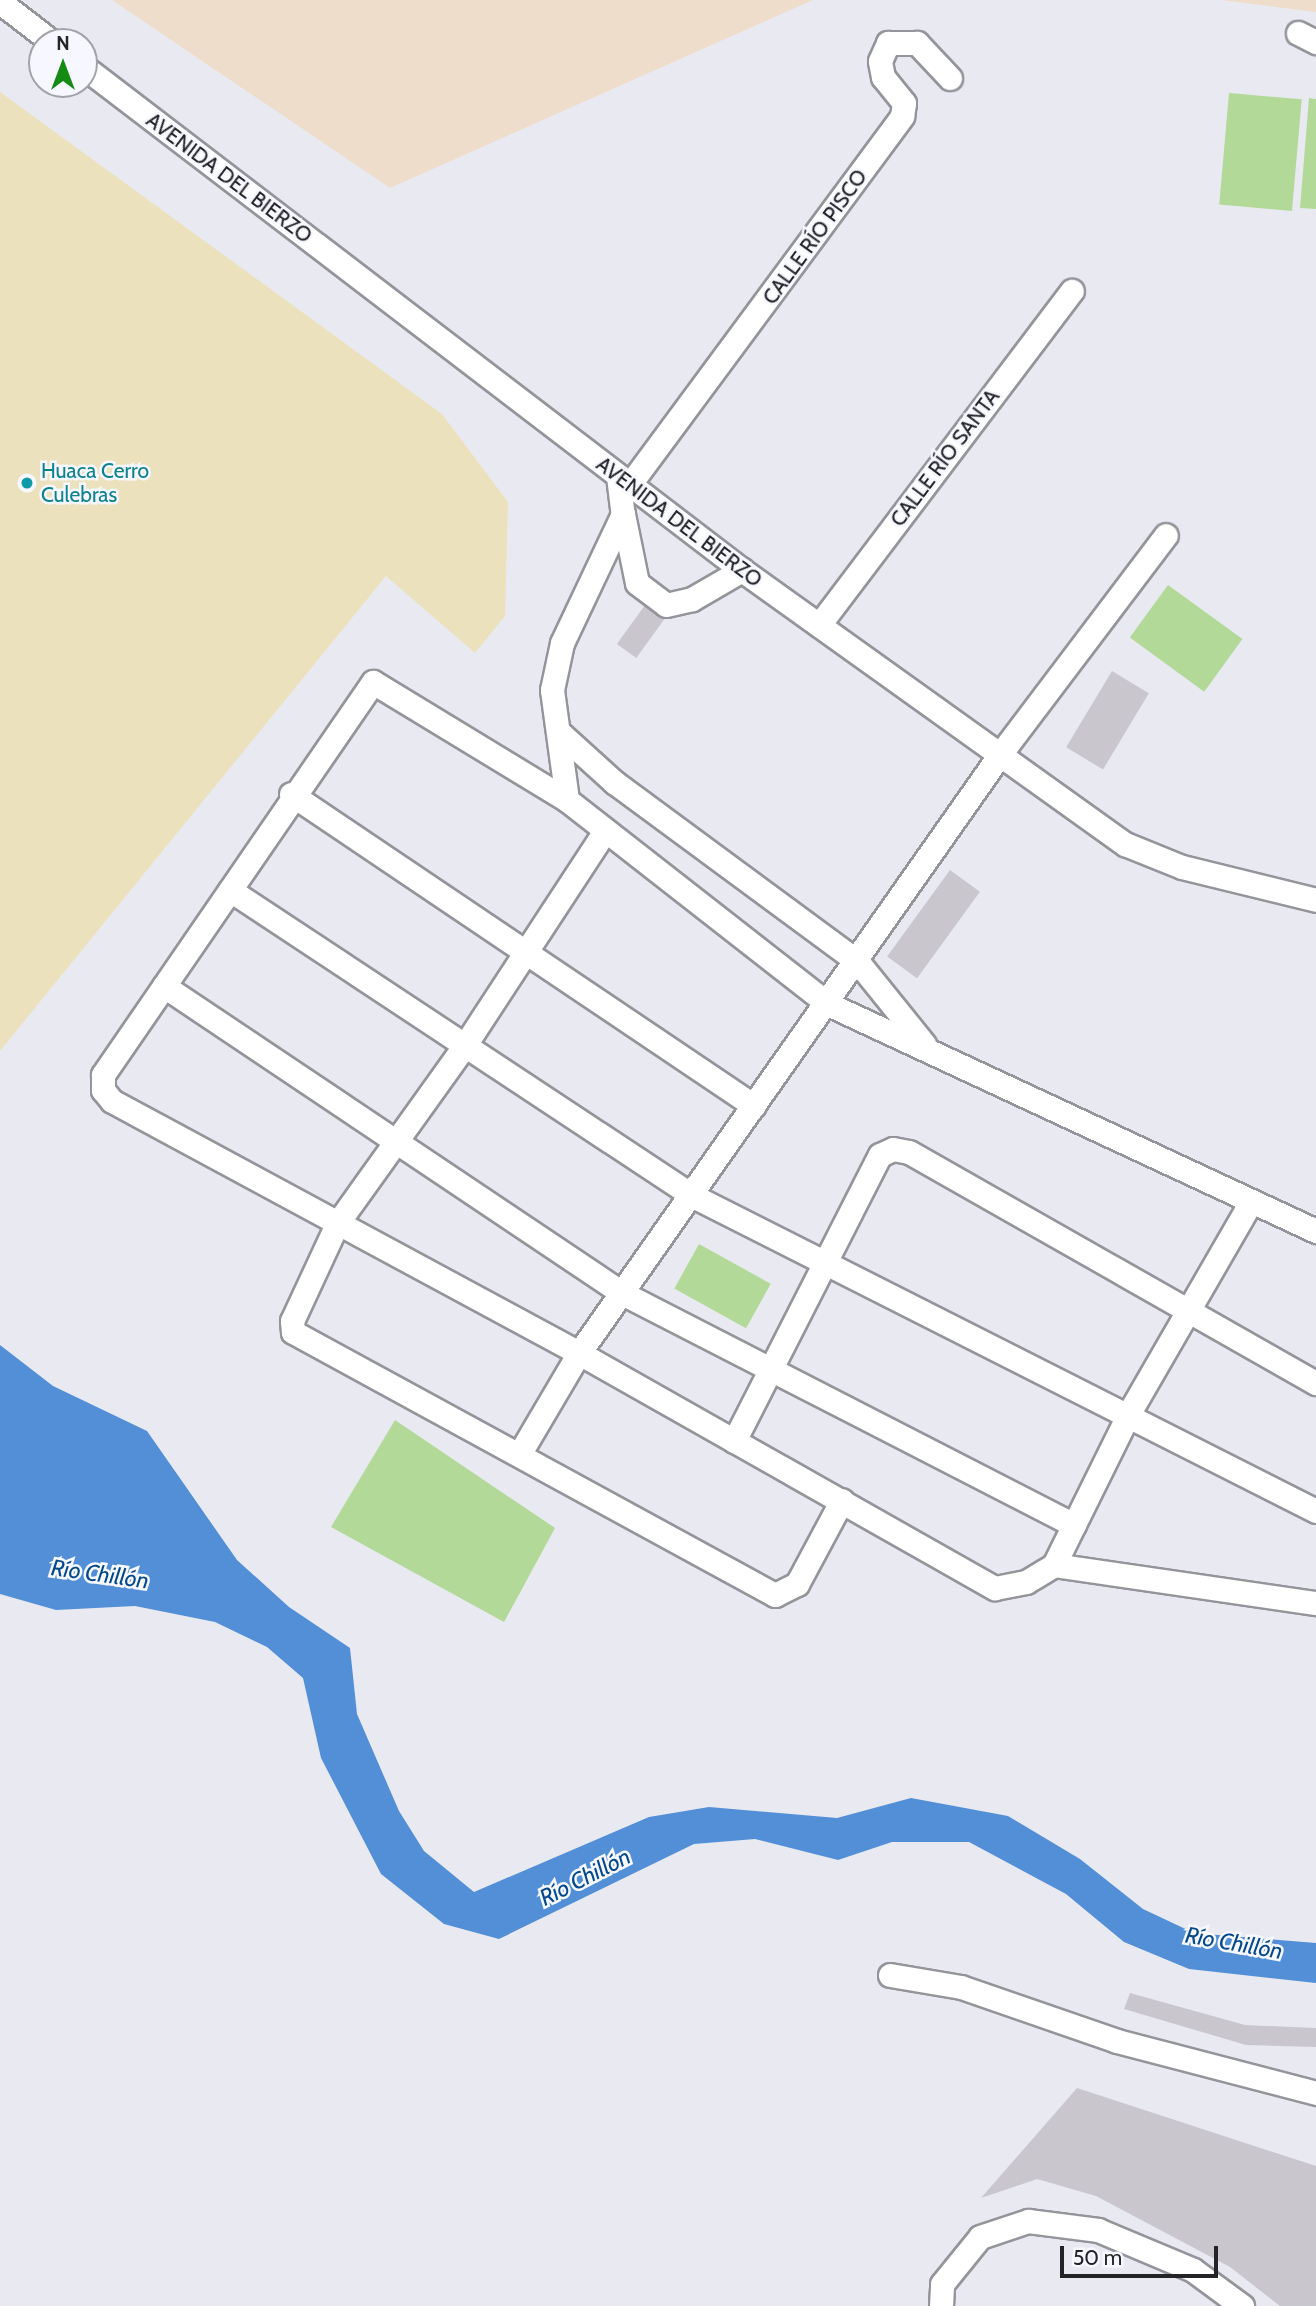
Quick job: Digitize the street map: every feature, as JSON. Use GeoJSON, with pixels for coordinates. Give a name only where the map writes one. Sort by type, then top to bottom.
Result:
{"type":"FeatureCollection","features":[{"type":"Feature","properties":{"kind":"street"},"geometry":{"type":"LineString","coordinates":[[0,2],[34,28]]}},
{"type":"Feature","properties":{"kind":"street","name":"CALLE RÍO PISCO"},"geometry":{"type":"LineString","coordinates":[[624,480],[902,116],[904,103],[883,77],[880,61],[888,43],[917,43],[950,78]]}},
{"type":"Feature","properties":{"kind":"street","name":"AVENIDA DEL BIERZO"},"geometry":{"type":"LineString","coordinates":[[98,78],[743,570],[1125,844],[1182,867],[1316,900]]}},
{"type":"Feature","properties":{"kind":"street","name":"CALLE RÍO SANTA"},"geometry":{"type":"LineString","coordinates":[[818,625],[1072,291]]}},
{"type":"Feature","properties":{"kind":"street"},"geometry":{"type":"LineString","coordinates":[[624,480],[623,514],[636,583],[666,605],[692,599],[743,570]]}},
{"type":"Feature","properties":{"kind":"street"},"geometry":{"type":"LineString","coordinates":[[567,800],[561,734],[552,690],[562,643],[623,514]]}},
{"type":"Feature","properties":{"kind":"street"},"geometry":{"type":"LineString","coordinates":[[520,1453],[579,1353],[693,1196],[1001,753],[1166,535]]}},
{"type":"Feature","properties":{"kind":"street"},"geometry":{"type":"LineString","coordinates":[[1251,1202],[1129,1413],[1054,1566],[1026,1582],[995,1587],[579,1353],[112,1101],[103,1090],[103,1075],[230,890],[291,794],[373,682],[567,800],[603,834],[828,1004],[927,1047],[1316,1231]]}},
{"type":"Feature","properties":{"kind":"street"},"geometry":{"type":"LineString","coordinates":[[561,734],[614,782],[858,961],[927,1047]]}},
{"type":"Feature","properties":{"kind":"street"},"geometry":{"type":"LineString","coordinates":[[291,794],[754,1106]]}},
{"type":"Feature","properties":{"kind":"street"},"geometry":{"type":"LineString","coordinates":[[603,834],[466,1045],[337,1224],[292,1321],[293,1332],[520,1453],[775,1595],[797,1584],[842,1500]]}},
{"type":"Feature","properties":{"kind":"street"},"geometry":{"type":"LineString","coordinates":[[230,890],[693,1196],[824,1266],[1129,1413],[1316,1511]]}},
{"type":"Feature","properties":{"kind":"street"},"geometry":{"type":"LineString","coordinates":[[164,986],[622,1293],[770,1372],[1074,1525]]}},
{"type":"Feature","properties":{"kind":"street"},"geometry":{"type":"LineString","coordinates":[[734,1441],[880,1155],[893,1149],[909,1152],[1316,1383]]}},
{"type":"Feature","properties":{"kind":"street"},"geometry":{"type":"LineString","coordinates":[[1054,1566],[1316,1603]]}},
{"type":"Feature","properties":{"kind":"street"},"geometry":{"type":"LineString","coordinates":[[890,1975],[961,1987],[1117,2041],[1316,2093]]}},
{"type":"Feature","properties":{"kind":"street"},"geometry":{"type":"LineString","coordinates":[[941,2306],[942,2284],[980,2237],[1028,2221],[1098,2230],[1193,2270],[1242,2306]]}},
{"type":"Feature","properties":{"kind":"shaded area"},"geometry":{"type":"Polygon","coordinates":[[[112,0],[813,0],[390,188],[112,0]]]}},
{"type":"Feature","properties":{"kind":"shaded area"},"geometry":{"type":"Polygon","coordinates":[[[1222,0],[1316,0],[1316,12],[1222,0]]]}},
{"type":"Feature","properties":{"kind":"green space"},"geometry":{"type":"Polygon","coordinates":[[[1229,93],[1302,99],[1292,211],[1219,205],[1229,93]]]}},
{"type":"Feature","properties":{"kind":"green space"},"geometry":{"type":"Polygon","coordinates":[[[1309,98],[1316,99],[1316,209],[1300,208],[1309,98]]]}},
{"type":"Feature","properties":{"kind":"green space"},"geometry":{"type":"Polygon","coordinates":[[[1168,585],[1242,639],[1204,692],[1130,638],[1168,585]]]}},
{"type":"Feature","properties":{"kind":"green space"},"geometry":{"type":"Polygon","coordinates":[[[699,1244],[771,1284],[746,1328],[674,1289],[699,1244]]]}},
{"type":"Feature","properties":{"kind":"green space"},"geometry":{"type":"Polygon","coordinates":[[[395,1420],[555,1528],[504,1622],[331,1527],[395,1420]]]}},
{"type":"Feature","properties":{"kind":"sand"},"geometry":{"type":"Polygon","coordinates":[[[0,92],[442,414],[508,502],[505,616],[475,653],[386,576],[0,1051],[0,92]]]}},
{"type":"Feature","properties":{"kind":"water","name":"Río Chillón"},"geometry":{"type":"Polygon","coordinates":[[[0,1345],[53,1386],[147,1431],[237,1560],[289,1607],[350,1648],[357,1714],[399,1811],[424,1851],[474,1892],[649,1817],[709,1807],[837,1818],[911,1798],[1008,1816],[1080,1859],[1143,1909],[1194,1933],[1316,1943],[1316,1983],[1189,1969],[1124,1942],[1066,1894],[969,1842],[892,1842],[838,1860],[755,1839],[694,1844],[499,1939],[444,1924],[381,1874],[321,1758],[303,1678],[267,1647],[215,1622],[135,1606],[56,1610],[0,1594],[0,1345]]]}},
{"type":"Feature","properties":{"kind":"building"},"geometry":{"type":"Polygon","coordinates":[[[648,601],[667,615],[636,658],[617,644],[648,601]]]}},
{"type":"Feature","properties":{"kind":"building"},"geometry":{"type":"Polygon","coordinates":[[[1112,671],[1149,693],[1103,769],[1066,747],[1112,671]]]}},
{"type":"Feature","properties":{"kind":"building"},"geometry":{"type":"Polygon","coordinates":[[[950,870],[980,892],[917,978],[887,957],[950,870]]]}},
{"type":"Feature","properties":{"kind":"building"},"geometry":{"type":"Polygon","coordinates":[[[1130,1993],[1245,2025],[1316,2028],[1316,2047],[1246,2045],[1124,2009],[1130,1993]]]}},
{"type":"Feature","properties":{"kind":"building"},"geometry":{"type":"Polygon","coordinates":[[[1077,2088],[1316,2166],[1316,2306],[1280,2306],[1230,2267],[1096,2196],[1037,2179],[981,2198],[1077,2088]]]}},
{"type":"Feature","properties":{"kind":"place","name":"Huaca Cerro Culebras"},"geometry":{"type":"Point","coordinates":[27,483]}}]}
